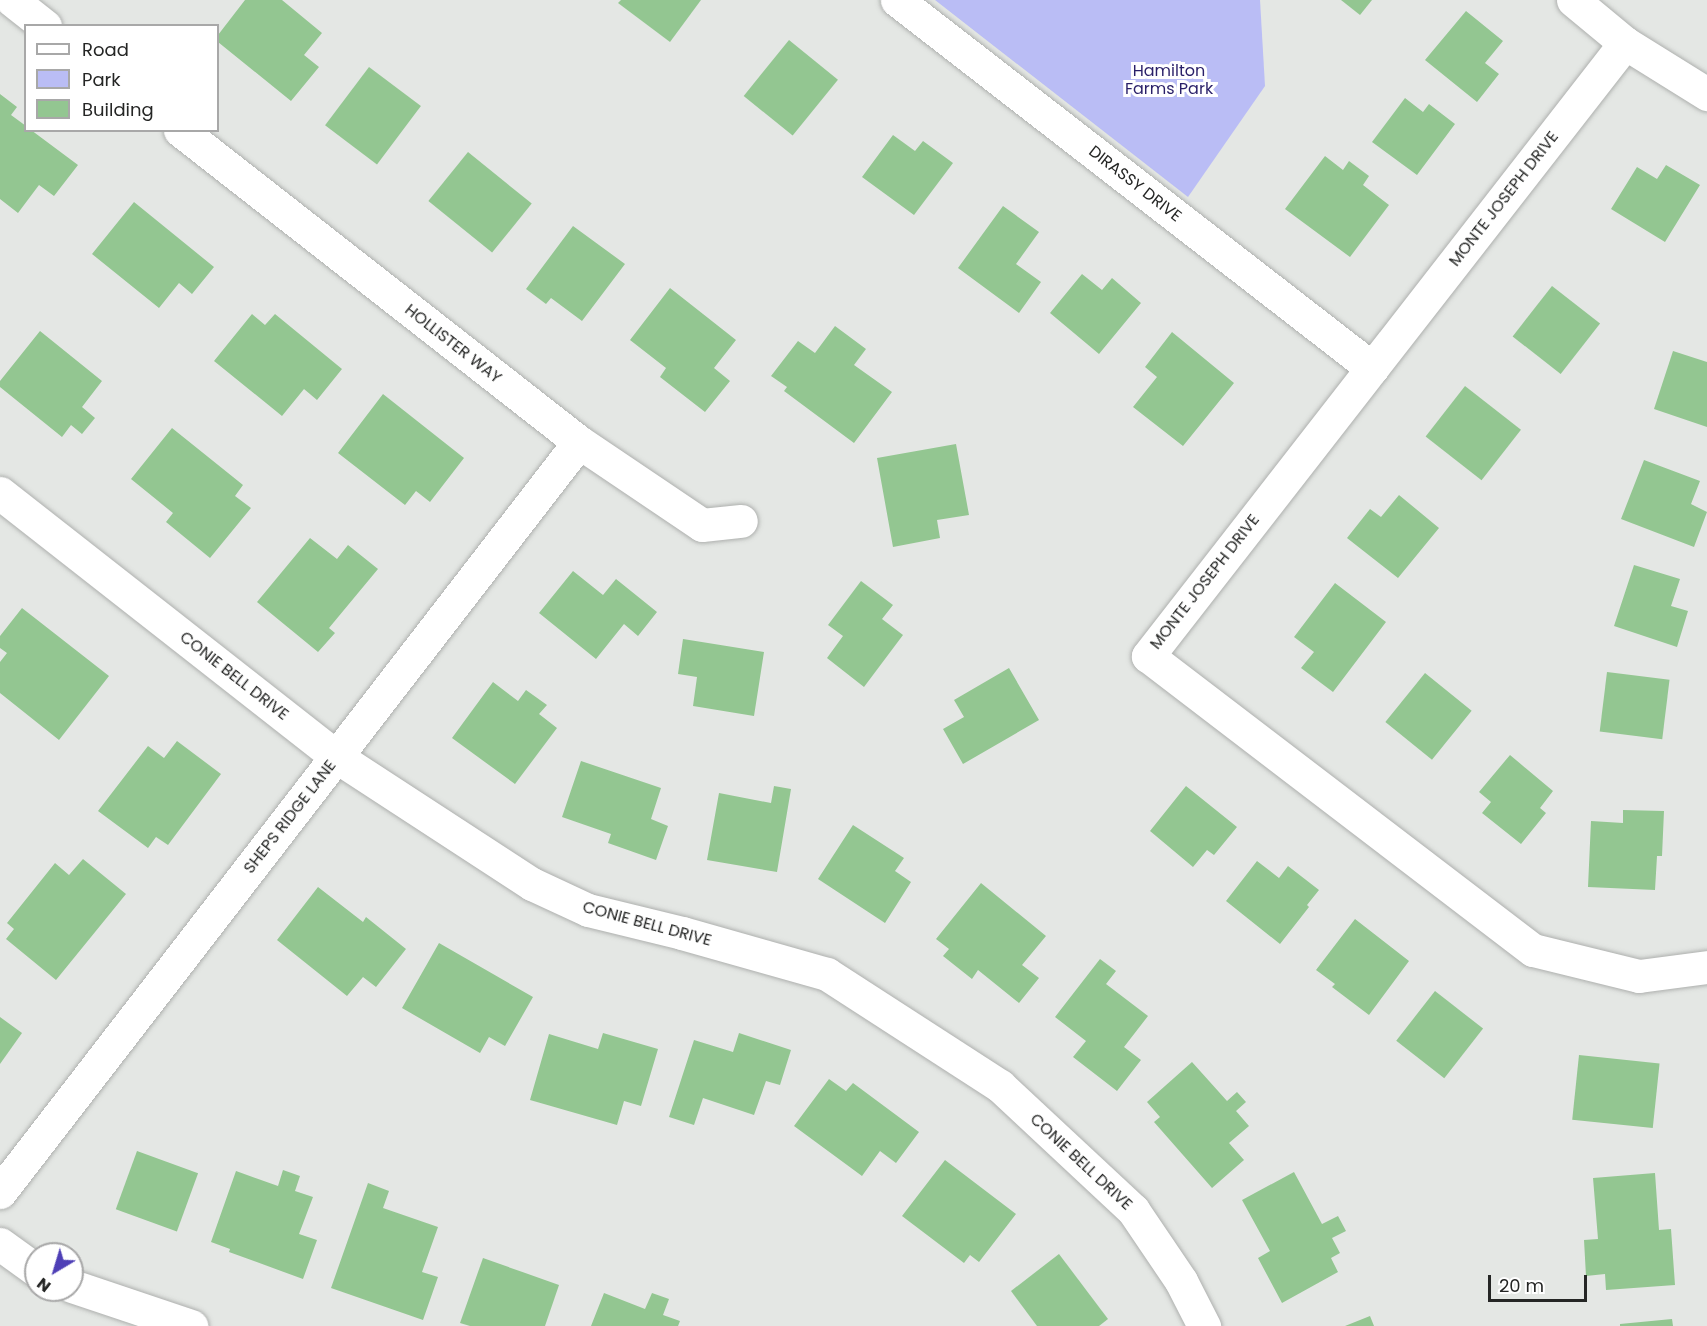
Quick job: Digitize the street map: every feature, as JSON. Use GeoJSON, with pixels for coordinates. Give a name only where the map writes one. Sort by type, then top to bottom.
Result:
{"type":"FeatureCollection","features":[{"type":"Feature","properties":{"kind":"street"},"geometry":{"type":"LineString","coordinates":[[12,0],[42,24]]}},
{"type":"Feature","properties":{"kind":"street","name":"DIRASSY DRIVE"},"geometry":{"type":"LineString","coordinates":[[897,0],[1372,368]]}},
{"type":"Feature","properties":{"kind":"street"},"geometry":{"type":"LineString","coordinates":[[1573,0],[1625,43],[1707,94]]}},
{"type":"Feature","properties":{"kind":"street","name":"MONTE JOSEPH DRIVE"},"geometry":{"type":"LineString","coordinates":[[1625,43],[1148,656],[1533,950],[1639,975],[1707,968]]}},
{"type":"Feature","properties":{"kind":"street","name":"HOLLISTER WAY"},"geometry":{"type":"LineString","coordinates":[[183,132],[579,442],[702,525],[741,521]]}},
{"type":"Feature","properties":{"kind":"street","name":"SHEPS RIDGE LANE"},"geometry":{"type":"LineString","coordinates":[[0,1192],[579,442]]}},
{"type":"Feature","properties":{"kind":"street","name":"CONIE BELL DRIVE"},"geometry":{"type":"LineString","coordinates":[[0,493],[337,757],[532,884],[588,910],[682,933],[827,974],[1000,1086],[1132,1210],[1181,1281],[1204,1326]]}},
{"type":"Feature","properties":{"kind":"street"},"geometry":{"type":"LineString","coordinates":[[0,1244],[24,1261]]}},
{"type":"Feature","properties":{"kind":"street"},"geometry":{"type":"LineString","coordinates":[[84,1291],[191,1326]]}},
{"type":"Feature","properties":{"kind":"green space","name":"Hamilton Farms Park"},"geometry":{"type":"Polygon","coordinates":[[[935,0],[1260,0],[1265,86],[1188,197],[935,0]]]}},
{"type":"Feature","properties":{"kind":"building"},"geometry":{"type":"Polygon","coordinates":[[[245,0],[282,0],[322,33],[304,55],[319,67],[291,101],[219,43],[219,34],[245,0]]]}},
{"type":"Feature","properties":{"kind":"building"},"geometry":{"type":"Polygon","coordinates":[[[621,0],[701,0],[670,42],[618,3],[621,0]]]}},
{"type":"Feature","properties":{"kind":"building"},"geometry":{"type":"Polygon","coordinates":[[[1341,0],[1372,0],[1360,15],[1341,0]]]}},
{"type":"Feature","properties":{"kind":"building"},"geometry":{"type":"Polygon","coordinates":[[[1466,11],[1503,41],[1485,63],[1499,74],[1477,102],[1425,60],[1466,11]]]}},
{"type":"Feature","properties":{"kind":"building"},"geometry":{"type":"Polygon","coordinates":[[[789,40],[838,80],[793,136],[744,96],[789,40]]]}},
{"type":"Feature","properties":{"kind":"building"},"geometry":{"type":"Polygon","coordinates":[[[369,67],[421,106],[377,164],[325,125],[369,67]]]}},
{"type":"Feature","properties":{"kind":"building"},"geometry":{"type":"Polygon","coordinates":[[[0,94],[17,107],[11,115],[24,125],[24,132],[34,132],[78,165],[54,196],[39,185],[18,213],[0,199],[0,94]]]}},
{"type":"Feature","properties":{"kind":"building"},"geometry":{"type":"Polygon","coordinates":[[[1405,98],[1423,112],[1429,104],[1455,124],[1417,175],[1372,142],[1405,98]]]}},
{"type":"Feature","properties":{"kind":"building"},"geometry":{"type":"Polygon","coordinates":[[[893,135],[915,151],[923,141],[953,163],[914,215],[862,177],[893,135]]]}},
{"type":"Feature","properties":{"kind":"building"},"geometry":{"type":"Polygon","coordinates":[[[468,152],[532,204],[492,253],[428,201],[468,152]]]}},
{"type":"Feature","properties":{"kind":"building"},"geometry":{"type":"Polygon","coordinates":[[[1325,156],[1343,170],[1349,161],[1369,176],[1363,185],[1389,205],[1350,257],[1285,209],[1325,156]]]}},
{"type":"Feature","properties":{"kind":"building"},"geometry":{"type":"Polygon","coordinates":[[[1666,165],[1700,185],[1665,242],[1611,209],[1637,167],[1657,179],[1666,165]]]}},
{"type":"Feature","properties":{"kind":"building"},"geometry":{"type":"Polygon","coordinates":[[[134,202],[214,267],[192,294],[179,283],[159,308],[92,254],[134,202]]]}},
{"type":"Feature","properties":{"kind":"building"},"geometry":{"type":"Polygon","coordinates":[[[1003,206],[1039,232],[1016,264],[1041,282],[1019,313],[958,268],[1003,206]]]}},
{"type":"Feature","properties":{"kind":"building"},"geometry":{"type":"Polygon","coordinates":[[[573,226],[625,264],[582,321],[551,298],[546,304],[526,289],[573,226]]]}},
{"type":"Feature","properties":{"kind":"building"},"geometry":{"type":"Polygon","coordinates":[[[1082,274],[1102,290],[1112,278],[1141,303],[1099,354],[1050,313],[1082,274]]]}},
{"type":"Feature","properties":{"kind":"building"},"geometry":{"type":"Polygon","coordinates":[[[1552,286],[1600,324],[1561,374],[1513,336],[1552,286]]]}},
{"type":"Feature","properties":{"kind":"building"},"geometry":{"type":"Polygon","coordinates":[[[670,288],[736,340],[714,368],[730,381],[705,412],[660,377],[666,368],[630,340],[670,288]]]}},
{"type":"Feature","properties":{"kind":"building"},"geometry":{"type":"Polygon","coordinates":[[[252,314],[265,325],[275,314],[342,369],[317,400],[304,389],[282,416],[214,361],[252,314]]]}},
{"type":"Feature","properties":{"kind":"building"},"geometry":{"type":"Polygon","coordinates":[[[835,326],[866,349],[854,365],[892,392],[854,443],[784,391],[787,387],[771,376],[798,341],[815,353],[835,326]]]}},
{"type":"Feature","properties":{"kind":"building"},"geometry":{"type":"Polygon","coordinates":[[[40,331],[102,381],[82,407],[95,418],[82,434],[71,425],[62,437],[0,387],[0,381],[40,331]]]}},
{"type":"Feature","properties":{"kind":"building"},"geometry":{"type":"Polygon","coordinates":[[[1172,332],[1234,383],[1183,446],[1133,407],[1157,377],[1145,367],[1172,332]]]}},
{"type":"Feature","properties":{"kind":"building"},"geometry":{"type":"Polygon","coordinates":[[[1673,351],[1707,362],[1707,427],[1654,409],[1673,351]]]}},
{"type":"Feature","properties":{"kind":"building"},"geometry":{"type":"Polygon","coordinates":[[[1465,386],[1521,430],[1482,480],[1426,436],[1465,386]]]}},
{"type":"Feature","properties":{"kind":"building"},"geometry":{"type":"Polygon","coordinates":[[[383,394],[464,458],[430,502],[416,491],[405,505],[338,453],[383,394]]]}},
{"type":"Feature","properties":{"kind":"building"},"geometry":{"type":"Polygon","coordinates":[[[172,428],[243,485],[235,496],[251,508],[210,558],[166,522],[173,513],[131,479],[172,428]]]}},
{"type":"Feature","properties":{"kind":"building"},"geometry":{"type":"Polygon","coordinates":[[[956,444],[969,515],[937,520],[940,538],[893,547],[877,458],[956,444]]]}},
{"type":"Feature","properties":{"kind":"building"},"geometry":{"type":"Polygon","coordinates":[[[1644,460],[1700,481],[1691,504],[1707,512],[1694,547],[1621,519],[1644,460]]]}},
{"type":"Feature","properties":{"kind":"building"},"geometry":{"type":"Polygon","coordinates":[[[1399,495],[1439,528],[1398,578],[1347,538],[1370,509],[1381,517],[1399,495]]]}},
{"type":"Feature","properties":{"kind":"building"},"geometry":{"type":"Polygon","coordinates":[[[310,538],[337,559],[348,545],[378,569],[329,628],[335,633],[318,652],[257,602],[310,538]]]}},
{"type":"Feature","properties":{"kind":"building"},"geometry":{"type":"Polygon","coordinates":[[[1634,565],[1680,579],[1671,606],[1688,611],[1677,647],[1614,626],[1634,565]]]}},
{"type":"Feature","properties":{"kind":"building"},"geometry":{"type":"Polygon","coordinates":[[[573,571],[603,595],[616,579],[657,612],[638,636],[624,624],[596,659],[539,613],[573,571]]]}},
{"type":"Feature","properties":{"kind":"building"},"geometry":{"type":"Polygon","coordinates":[[[861,581],[893,605],[882,619],[903,635],[864,687],[827,658],[843,636],[828,625],[861,581]]]}},
{"type":"Feature","properties":{"kind":"building"},"geometry":{"type":"Polygon","coordinates":[[[1335,583],[1386,622],[1333,692],[1301,668],[1314,652],[1294,637],[1335,583]]]}},
{"type":"Feature","properties":{"kind":"building"},"geometry":{"type":"Polygon","coordinates":[[[22,608],[109,676],[59,740],[0,693],[0,662],[7,653],[0,648],[0,636],[22,608]]]}},
{"type":"Feature","properties":{"kind":"building"},"geometry":{"type":"Polygon","coordinates":[[[683,639],[764,652],[754,716],[693,706],[697,677],[678,674],[683,639]]]}},
{"type":"Feature","properties":{"kind":"building"},"geometry":{"type":"Polygon","coordinates":[[[1009,668],[1039,720],[963,764],[943,729],[964,717],[954,700],[1009,668]]]}},
{"type":"Feature","properties":{"kind":"building"},"geometry":{"type":"Polygon","coordinates":[[[1607,672],[1670,680],[1662,739],[1600,732],[1607,672]]]}},
{"type":"Feature","properties":{"kind":"building"},"geometry":{"type":"Polygon","coordinates":[[[1425,673],[1472,711],[1432,760],[1385,722],[1425,673]]]}},
{"type":"Feature","properties":{"kind":"building"},"geometry":{"type":"Polygon","coordinates":[[[493,682],[518,701],[526,690],[547,705],[539,714],[557,728],[515,784],[452,738],[493,682]]]}},
{"type":"Feature","properties":{"kind":"building"},"geometry":{"type":"Polygon","coordinates":[[[177,741],[221,774],[168,845],[156,837],[148,848],[98,811],[148,746],[164,758],[177,741]]]}},
{"type":"Feature","properties":{"kind":"building"},"geometry":{"type":"Polygon","coordinates":[[[1510,755],[1553,791],[1540,808],[1546,813],[1521,844],[1482,813],[1491,802],[1479,792],[1510,755]]]}},
{"type":"Feature","properties":{"kind":"building"},"geometry":{"type":"Polygon","coordinates":[[[581,761],[661,788],[651,819],[668,826],[656,860],[608,843],[611,834],[562,817],[581,761]]]}},
{"type":"Feature","properties":{"kind":"building"},"geometry":{"type":"Polygon","coordinates":[[[774,786],[791,789],[777,872],[707,860],[719,793],[771,803],[774,786]]]}},
{"type":"Feature","properties":{"kind":"building"},"geometry":{"type":"Polygon","coordinates":[[[1186,786],[1237,827],[1214,855],[1207,850],[1193,867],[1150,831],[1186,786]]]}},
{"type":"Feature","properties":{"kind":"building"},"geometry":{"type":"Polygon","coordinates":[[[1623,810],[1664,811],[1662,856],[1657,856],[1655,890],[1588,887],[1591,821],[1623,823],[1623,810]]]}},
{"type":"Feature","properties":{"kind":"building"},"geometry":{"type":"Polygon","coordinates":[[[853,825],[904,858],[895,871],[911,882],[885,923],[818,879],[853,825]]]}},
{"type":"Feature","properties":{"kind":"building"},"geometry":{"type":"Polygon","coordinates":[[[83,859],[126,894],[56,980],[6,939],[14,929],[7,923],[55,863],[69,875],[83,859]]]}},
{"type":"Feature","properties":{"kind":"building"},"geometry":{"type":"Polygon","coordinates":[[[1257,861],[1279,878],[1288,866],[1319,890],[1307,905],[1309,907],[1280,944],[1226,901],[1257,861]]]}},
{"type":"Feature","properties":{"kind":"building"},"geometry":{"type":"Polygon","coordinates":[[[981,883],[1046,936],[1022,965],[1039,978],[1019,1003],[978,970],[972,979],[943,956],[949,949],[936,939],[981,883]]]}},
{"type":"Feature","properties":{"kind":"building"},"geometry":{"type":"Polygon","coordinates":[[[318,887],[363,922],[366,917],[406,949],[376,987],[363,977],[347,996],[277,940],[318,887]]]}},
{"type":"Feature","properties":{"kind":"building"},"geometry":{"type":"Polygon","coordinates":[[[1355,919],[1409,961],[1369,1015],[1332,987],[1335,984],[1316,970],[1355,919]]]}},
{"type":"Feature","properties":{"kind":"building"},"geometry":{"type":"Polygon","coordinates":[[[439,943],[533,997],[505,1046],[489,1037],[480,1053],[402,1008],[439,943]]]}},
{"type":"Feature","properties":{"kind":"building"},"geometry":{"type":"Polygon","coordinates":[[[1100,959],[1116,971],[1106,984],[1148,1016],[1124,1047],[1141,1060],[1117,1091],[1073,1057],[1086,1041],[1055,1017],[1100,959]]]}},
{"type":"Feature","properties":{"kind":"building"},"geometry":{"type":"Polygon","coordinates":[[[1435,991],[1483,1029],[1444,1078],[1396,1041],[1435,991]]]}},
{"type":"Feature","properties":{"kind":"building"},"geometry":{"type":"Polygon","coordinates":[[[0,1017],[22,1033],[0,1064],[0,1017]]]}},
{"type":"Feature","properties":{"kind":"building"},"geometry":{"type":"Polygon","coordinates":[[[603,1033],[658,1049],[641,1106],[624,1101],[617,1125],[530,1100],[549,1034],[598,1049],[603,1033]]]}},
{"type":"Feature","properties":{"kind":"building"},"geometry":{"type":"Polygon","coordinates":[[[739,1033],[791,1050],[780,1085],[766,1081],[754,1115],[703,1098],[694,1125],[669,1117],[694,1040],[733,1052],[739,1033]]]}},
{"type":"Feature","properties":{"kind":"building"},"geometry":{"type":"Polygon","coordinates":[[[1579,1055],[1660,1063],[1653,1128],[1572,1120],[1579,1055]]]}},
{"type":"Feature","properties":{"kind":"building"},"geometry":{"type":"Polygon","coordinates":[[[1192,1062],[1227,1101],[1237,1092],[1246,1102],[1236,1111],[1249,1126],[1229,1143],[1244,1160],[1212,1188],[1154,1122],[1160,1117],[1147,1102],[1192,1062]]]}},
{"type":"Feature","properties":{"kind":"building"},"geometry":{"type":"Polygon","coordinates":[[[829,1079],[846,1091],[853,1083],[919,1132],[896,1163],[880,1151],[862,1176],[794,1126],[829,1079]]]}},
{"type":"Feature","properties":{"kind":"building"},"geometry":{"type":"Polygon","coordinates":[[[137,1151],[198,1173],[177,1231],[116,1209],[137,1151]]]}},
{"type":"Feature","properties":{"kind":"building"},"geometry":{"type":"Polygon","coordinates":[[[945,1160],[1016,1214],[979,1262],[970,1255],[964,1263],[902,1216],[945,1160]]]}},
{"type":"Feature","properties":{"kind":"building"},"geometry":{"type":"Polygon","coordinates":[[[283,1170],[300,1176],[295,1191],[313,1197],[299,1234],[317,1240],[303,1279],[229,1252],[230,1249],[211,1242],[236,1171],[278,1186],[283,1170]]]}},
{"type":"Feature","properties":{"kind":"building"},"geometry":{"type":"Polygon","coordinates":[[[1294,1172],[1322,1224],[1338,1216],[1346,1231],[1332,1238],[1340,1253],[1331,1258],[1338,1272],[1282,1303],[1258,1258],[1270,1251],[1242,1200],[1294,1172]]]}},
{"type":"Feature","properties":{"kind":"building"},"geometry":{"type":"Polygon","coordinates":[[[1655,1173],[1659,1230],[1671,1229],[1675,1285],[1606,1290],[1605,1274],[1586,1276],[1584,1240],[1598,1239],[1593,1178],[1655,1173]]]}},
{"type":"Feature","properties":{"kind":"building"},"geometry":{"type":"Polygon","coordinates":[[[368,1183],[389,1191],[383,1208],[438,1227],[422,1272],[438,1277],[423,1320],[331,1288],[368,1183]]]}},
{"type":"Feature","properties":{"kind":"building"},"geometry":{"type":"Polygon","coordinates":[[[1059,1254],[1108,1319],[1099,1326],[1037,1326],[1011,1291],[1059,1254]]]}},
{"type":"Feature","properties":{"kind":"building"},"geometry":{"type":"Polygon","coordinates":[[[483,1258],[559,1285],[545,1326],[470,1326],[460,1323],[483,1258]]]}},
{"type":"Feature","properties":{"kind":"building"},"geometry":{"type":"Polygon","coordinates":[[[604,1293],[645,1309],[652,1293],[669,1299],[663,1315],[680,1321],[678,1326],[591,1326],[604,1293]]]}},
{"type":"Feature","properties":{"kind":"building"},"geometry":{"type":"Polygon","coordinates":[[[1370,1316],[1374,1326],[1345,1326],[1370,1316]]]}},
{"type":"Feature","properties":{"kind":"building"},"geometry":{"type":"Polygon","coordinates":[[[1672,1319],[1673,1326],[1620,1326],[1620,1324],[1672,1319]]]}}]}
